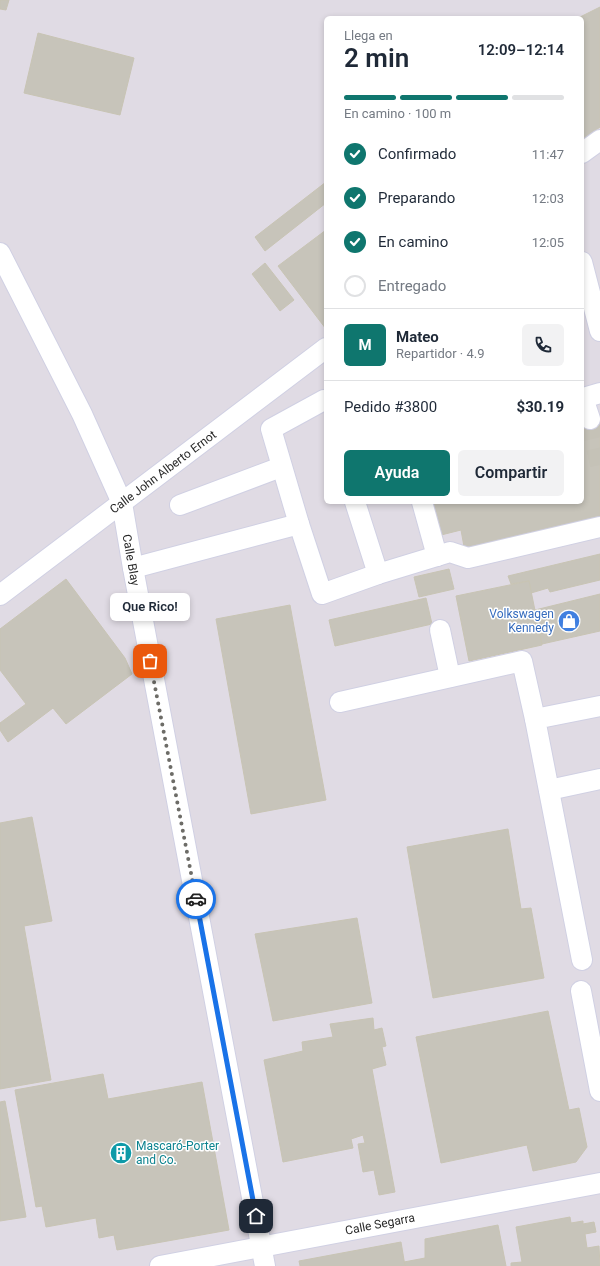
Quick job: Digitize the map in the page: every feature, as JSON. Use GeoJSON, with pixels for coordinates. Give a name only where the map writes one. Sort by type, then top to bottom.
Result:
{"type":"FeatureCollection","features":[{"type":"Feature","properties":{"kind":"street"},"geometry":{"type":"LineString","coordinates":[[584,152],[600,140]]}},
{"type":"Feature","properties":{"kind":"street","name":"Calle Blay"},"geometry":{"type":"LineString","coordinates":[[0,253],[82,414],[122,503],[133,568],[266,1266]]}},
{"type":"Feature","properties":{"kind":"street"},"geometry":{"type":"LineString","coordinates":[[584,273],[594,330]]}},
{"type":"Feature","properties":{"kind":"street","name":"Calle John Alberto Ernot"},"geometry":{"type":"LineString","coordinates":[[0,595],[324,350]]}},
{"type":"Feature","properties":{"kind":"street"},"geometry":{"type":"LineString","coordinates":[[584,398],[600,393]]}},
{"type":"Feature","properties":{"kind":"street"},"geometry":{"type":"LineString","coordinates":[[584,401],[590,419]]}},
{"type":"Feature","properties":{"kind":"street"},"geometry":{"type":"LineString","coordinates":[[324,402],[271,429],[281,467],[322,594],[378,574],[450,552],[468,558],[600,527]]}},
{"type":"Feature","properties":{"kind":"street"},"geometry":{"type":"LineString","coordinates":[[180,505],[281,467]]}},
{"type":"Feature","properties":{"kind":"street"},"geometry":{"type":"LineString","coordinates":[[357,504],[378,574]]}},
{"type":"Feature","properties":{"kind":"street"},"geometry":{"type":"LineString","coordinates":[[423,504],[437,556]]}},
{"type":"Feature","properties":{"kind":"street"},"geometry":{"type":"LineString","coordinates":[[133,568],[299,524]]}},
{"type":"Feature","properties":{"kind":"street"},"geometry":{"type":"LineString","coordinates":[[440,630],[450,677]]}},
{"type":"Feature","properties":{"kind":"street"},"geometry":{"type":"LineString","coordinates":[[340,702],[522,660],[582,960]]}},
{"type":"Feature","properties":{"kind":"street"},"geometry":{"type":"LineString","coordinates":[[535,719],[600,706]]}},
{"type":"Feature","properties":{"kind":"street"},"geometry":{"type":"LineString","coordinates":[[549,790],[600,779]]}},
{"type":"Feature","properties":{"kind":"street"},"geometry":{"type":"LineString","coordinates":[[581,991],[600,1091]]}},
{"type":"Feature","properties":{"kind":"street","name":"Calle Segarra"},"geometry":{"type":"LineString","coordinates":[[160,1266],[600,1183]]}},
{"type":"Feature","properties":{"kind":"shaded area"},"geometry":{"type":"Polygon","coordinates":[[[0,0],[600,0],[600,1266],[0,1266],[0,0]]]}},
{"type":"Feature","properties":{"kind":"building"},"geometry":{"type":"Polygon","coordinates":[[[0,0],[9,0],[6,10],[0,9],[0,0]]]}},
{"type":"Feature","properties":{"kind":"building"},"geometry":{"type":"Polygon","coordinates":[[[600,7],[600,127],[584,139],[584,16],[582,16],[600,7]]]}},
{"type":"Feature","properties":{"kind":"building"},"geometry":{"type":"Polygon","coordinates":[[[38,33],[134,58],[120,115],[24,93],[38,33]]]}},
{"type":"Feature","properties":{"kind":"building"},"geometry":{"type":"Polygon","coordinates":[[[324,184],[324,205],[265,251],[255,237],[324,184]]]}},
{"type":"Feature","properties":{"kind":"building"},"geometry":{"type":"Polygon","coordinates":[[[324,232],[324,326],[278,266],[324,232]]]}},
{"type":"Feature","properties":{"kind":"building"},"geometry":{"type":"Polygon","coordinates":[[[265,263],[294,300],[280,311],[252,274],[265,263]]]}},
{"type":"Feature","properties":{"kind":"building"},"geometry":{"type":"Polygon","coordinates":[[[600,416],[600,517],[465,552],[461,530],[441,535],[433,504],[584,504],[584,420],[600,416]]]}},
{"type":"Feature","properties":{"kind":"building"},"geometry":{"type":"Polygon","coordinates":[[[600,554],[600,580],[550,592],[548,588],[531,593],[529,581],[511,584],[508,576],[600,554]]]}},
{"type":"Feature","properties":{"kind":"building"},"geometry":{"type":"Polygon","coordinates":[[[449,569],[454,589],[419,597],[414,577],[449,569]]]}},
{"type":"Feature","properties":{"kind":"building"},"geometry":{"type":"Polygon","coordinates":[[[66,579],[125,658],[132,674],[66,724],[53,708],[8,742],[0,730],[0,723],[26,704],[0,670],[0,629],[66,579]]]}},
{"type":"Feature","properties":{"kind":"building"},"geometry":{"type":"Polygon","coordinates":[[[529,581],[542,645],[469,661],[456,596],[529,581]]]}},
{"type":"Feature","properties":{"kind":"building","name":"Volkswagen Kennedy"},"geometry":{"type":"Polygon","coordinates":[[[600,594],[600,631],[542,644],[535,610],[600,594]]]}},
{"type":"Feature","properties":{"kind":"building"},"geometry":{"type":"Polygon","coordinates":[[[426,598],[432,624],[335,646],[329,620],[426,598]]]}},
{"type":"Feature","properties":{"kind":"building"},"geometry":{"type":"Polygon","coordinates":[[[290,605],[326,800],[251,814],[216,619],[290,605]]]}},
{"type":"Feature","properties":{"kind":"building"},"geometry":{"type":"Polygon","coordinates":[[[32,817],[52,921],[24,926],[51,1080],[0,1089],[0,823],[32,817]]]}},
{"type":"Feature","properties":{"kind":"building"},"geometry":{"type":"Polygon","coordinates":[[[508,829],[521,909],[531,908],[544,978],[433,998],[407,847],[508,829]]]}},
{"type":"Feature","properties":{"kind":"building"},"geometry":{"type":"Polygon","coordinates":[[[357,918],[372,1003],[273,1021],[255,934],[357,918]]]}},
{"type":"Feature","properties":{"kind":"building"},"geometry":{"type":"Polygon","coordinates":[[[548,1011],[569,1110],[579,1108],[587,1147],[576,1162],[533,1171],[527,1145],[441,1163],[416,1037],[548,1011]]]}},
{"type":"Feature","properties":{"kind":"building"},"geometry":{"type":"Polygon","coordinates":[[[373,1018],[374,1030],[382,1028],[386,1046],[382,1047],[386,1065],[372,1069],[395,1192],[379,1195],[374,1170],[363,1172],[358,1144],[365,1143],[363,1135],[351,1139],[353,1148],[283,1162],[264,1060],[303,1051],[302,1042],[333,1037],[330,1024],[373,1018]]]}},
{"type":"Feature","properties":{"kind":"building","name":"Mascaró-Porter and Co."},"geometry":{"type":"Polygon","coordinates":[[[103,1074],[108,1099],[202,1082],[229,1230],[117,1250],[114,1235],[99,1238],[96,1218],[46,1227],[42,1206],[36,1207],[15,1090],[103,1074]]]}},
{"type":"Feature","properties":{"kind":"building"},"geometry":{"type":"Polygon","coordinates":[[[5,1101],[26,1217],[0,1221],[0,1102],[5,1101]]]}},
{"type":"Feature","properties":{"kind":"building"},"geometry":{"type":"Polygon","coordinates":[[[570,1217],[571,1223],[583,1221],[583,1224],[594,1222],[596,1232],[585,1234],[587,1248],[599,1246],[600,1266],[511,1266],[511,1263],[522,1262],[516,1227],[570,1217]]]}},
{"type":"Feature","properties":{"kind":"building"},"geometry":{"type":"Polygon","coordinates":[[[498,1225],[506,1266],[405,1266],[404,1262],[425,1258],[425,1239],[498,1225]]]}},
{"type":"Feature","properties":{"kind":"building"},"geometry":{"type":"Polygon","coordinates":[[[401,1242],[405,1266],[300,1266],[299,1261],[401,1242]]]}},
{"type":"Feature","properties":{"kind":"tunnel"},"geometry":{"type":"LineString","coordinates":[[590,419],[600,465]]}},
{"type":"Feature","properties":{"kind":"way so far"},"geometry":{"type":"LineString","coordinates":[[150,661],[196,899]]}},
{"type":"Feature","properties":{"kind":"place","name":"Volkswagen Kennedy"},"geometry":{"type":"Point","coordinates":[569,621]}},
{"type":"Feature","properties":{"kind":"place","name":"Que Rico!"},"geometry":{"type":"Point","coordinates":[150,661]}},
{"type":"Feature","properties":{"kind":"place","name":"Mascaró-Porter and Co."},"geometry":{"type":"Point","coordinates":[121,1153]}},
{"type":"Feature","properties":{"kind":"route"},"geometry":{"type":"LineString","coordinates":[[196,899],[256,1216]]}}]}
